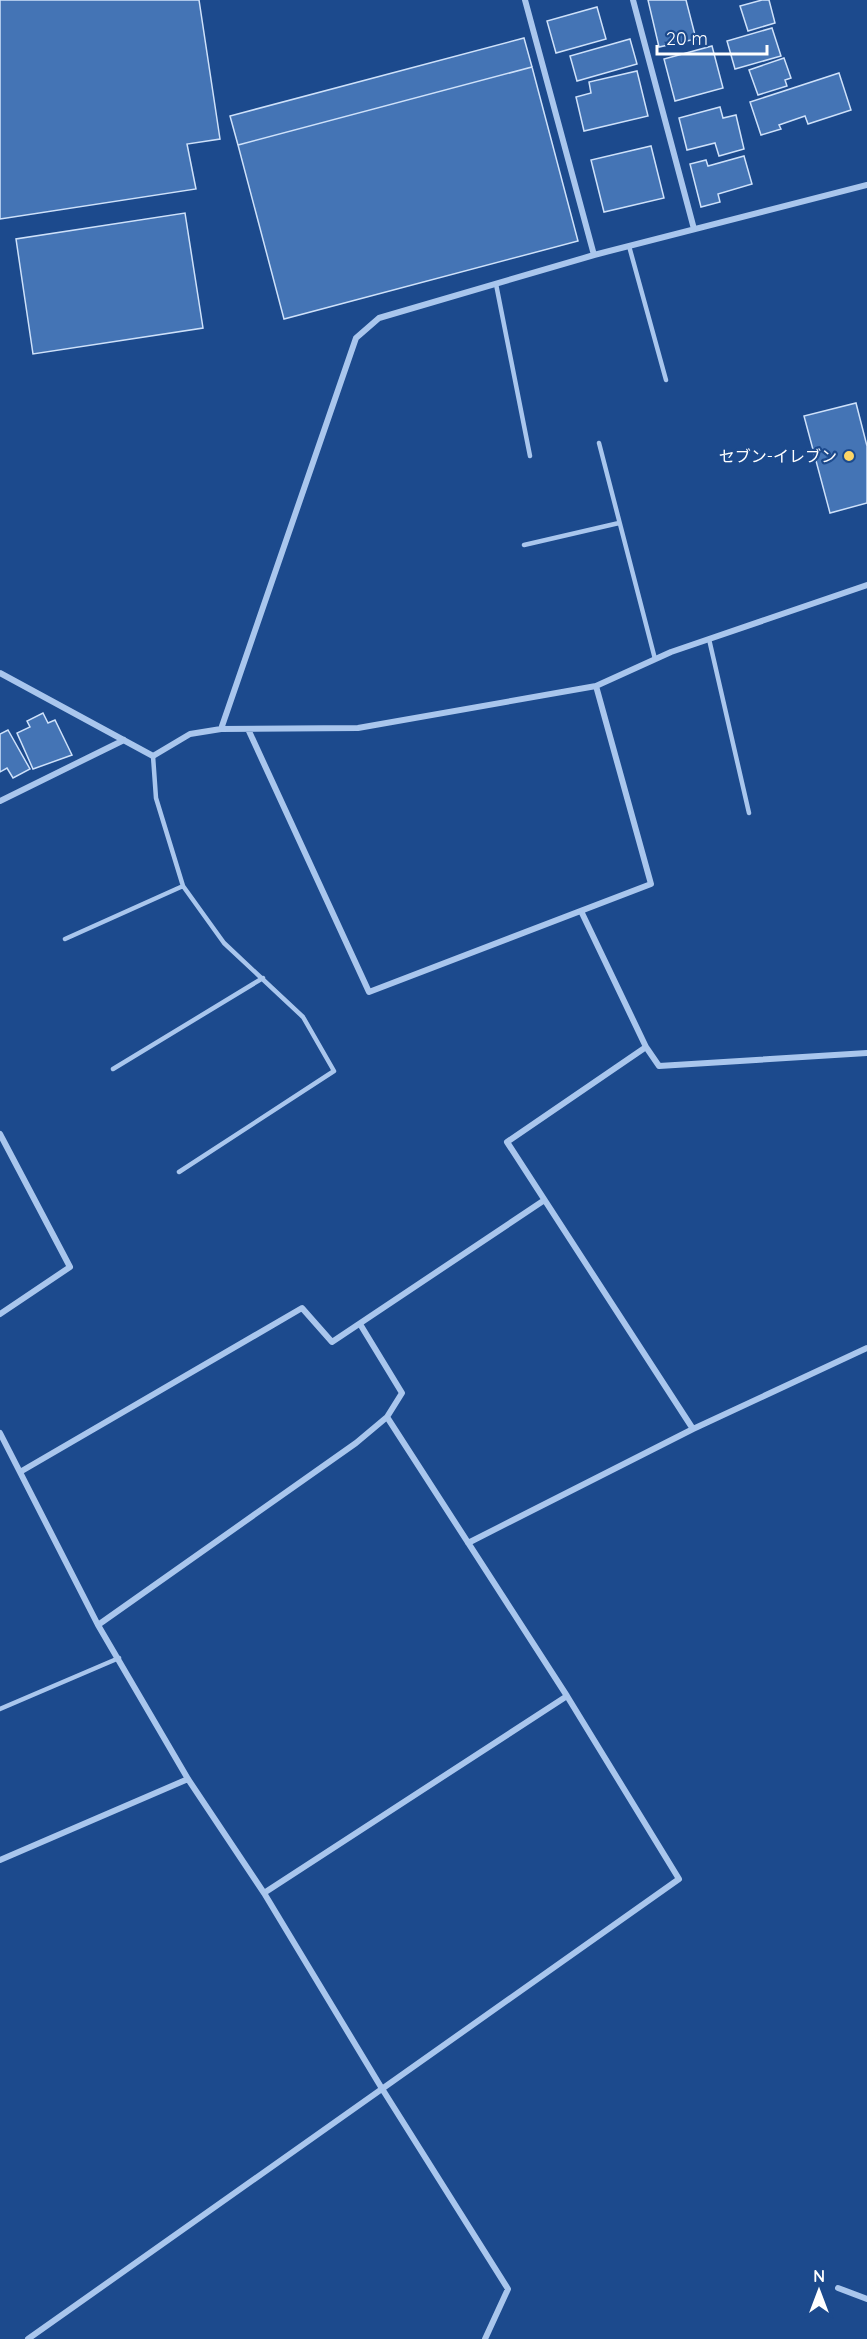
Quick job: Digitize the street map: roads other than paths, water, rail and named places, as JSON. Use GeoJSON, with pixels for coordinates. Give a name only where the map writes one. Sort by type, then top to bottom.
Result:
{"type":"FeatureCollection","features":[{"type":"Feature","properties":{"kind":"street"},"geometry":{"type":"LineString","coordinates":[[525,0],[594,255]]}},
{"type":"Feature","properties":{"kind":"street"},"geometry":{"type":"LineString","coordinates":[[633,0],[694,229]]}},
{"type":"Feature","properties":{"kind":"street"},"geometry":{"type":"LineString","coordinates":[[221,729],[356,339],[379,318],[594,255],[867,185]]}},
{"type":"Feature","properties":{"kind":"street"},"geometry":{"type":"LineString","coordinates":[[0,673],[153,756],[190,734],[221,729],[358,728],[596,686],[655,659],[867,585]]}},
{"type":"Feature","properties":{"kind":"street"},"geometry":{"type":"LineString","coordinates":[[248,729],[369,992],[651,884],[596,686]]}},
{"type":"Feature","properties":{"kind":"street"},"geometry":{"type":"LineString","coordinates":[[0,801],[124,740]]}},
{"type":"Feature","properties":{"kind":"street"},"geometry":{"type":"LineString","coordinates":[[581,911],[646,1047],[659,1066],[867,1053]]}},
{"type":"Feature","properties":{"kind":"street"},"geometry":{"type":"LineString","coordinates":[[646,1047],[507,1142],[543,1201],[693,1429]]}},
{"type":"Feature","properties":{"kind":"street"},"geometry":{"type":"LineString","coordinates":[[0,1134],[70,1267],[0,1314]]}},
{"type":"Feature","properties":{"kind":"street"},"geometry":{"type":"LineString","coordinates":[[20,1472],[302,1308],[332,1342],[543,1201]]}},
{"type":"Feature","properties":{"kind":"street"},"geometry":{"type":"LineString","coordinates":[[98,1624],[356,1443],[387,1417],[402,1393],[360,1324]]}},
{"type":"Feature","properties":{"kind":"street"},"geometry":{"type":"LineString","coordinates":[[468,1543],[693,1429],[867,1348]]}},
{"type":"Feature","properties":{"kind":"street"},"geometry":{"type":"LineString","coordinates":[[28,2339],[381,2087],[679,1879],[567,1696],[387,1417]]}},
{"type":"Feature","properties":{"kind":"street"},"geometry":{"type":"LineString","coordinates":[[0,1433],[98,1624],[188,1779],[264,1893],[381,2087],[508,2289],[485,2339]]}},
{"type":"Feature","properties":{"kind":"street"},"geometry":{"type":"LineString","coordinates":[[264,1893],[567,1696]]}},
{"type":"Feature","properties":{"kind":"street"},"geometry":{"type":"LineString","coordinates":[[0,1860],[188,1779]]}},
{"type":"Feature","properties":{"kind":"street"},"geometry":{"type":"LineString","coordinates":[[838,2288],[867,2299]]}},
{"type":"Feature","properties":{"kind":"lane"},"geometry":{"type":"LineString","coordinates":[[629,246],[666,380]]}},
{"type":"Feature","properties":{"kind":"lane"},"geometry":{"type":"LineString","coordinates":[[496,284],[530,456]]}},
{"type":"Feature","properties":{"kind":"lane"},"geometry":{"type":"LineString","coordinates":[[599,443],[655,659]]}},
{"type":"Feature","properties":{"kind":"lane"},"geometry":{"type":"LineString","coordinates":[[524,545],[620,523]]}},
{"type":"Feature","properties":{"kind":"lane"},"geometry":{"type":"LineString","coordinates":[[709,639],[749,813]]}},
{"type":"Feature","properties":{"kind":"lane"},"geometry":{"type":"LineString","coordinates":[[153,756],[156,798],[183,886],[224,943],[303,1017],[334,1071],[179,1172]]}},
{"type":"Feature","properties":{"kind":"lane"},"geometry":{"type":"LineString","coordinates":[[65,939],[183,886]]}},
{"type":"Feature","properties":{"kind":"lane"},"geometry":{"type":"LineString","coordinates":[[112,1069],[263,978]]}},
{"type":"Feature","properties":{"kind":"lane"},"geometry":{"type":"LineString","coordinates":[[0,1710],[119,1658]]}},
{"type":"Feature","properties":{"kind":"place","name":"セブン-イレブン"},"geometry":{"type":"Point","coordinates":[849,456]}}]}
